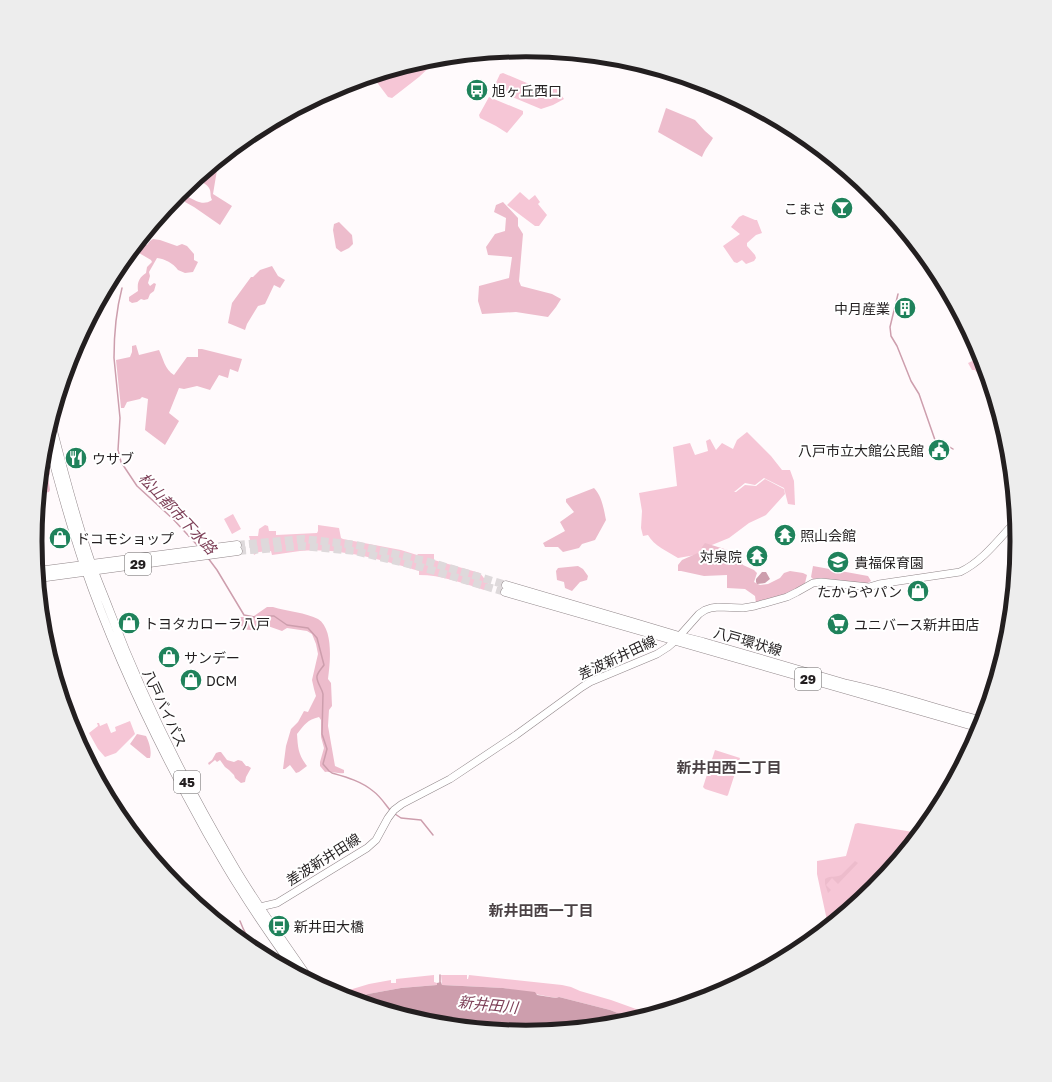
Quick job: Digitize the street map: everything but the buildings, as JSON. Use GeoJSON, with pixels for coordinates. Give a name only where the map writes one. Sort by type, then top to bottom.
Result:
{"type":"FeatureCollection","features":[{"type":"Feature","properties":{"kind":"main road","name":"八戸バイパス"},"geometry":{"type":"LineString","coordinates":[[54,434],[89,567],[151,710],[222,846],[260,907],[303,970]]}},
{"type":"Feature","properties":{"kind":"main road","name":"八戸バイパス"},"geometry":{"type":"LineString","coordinates":[[50,450],[63,497],[89,567],[113,641],[157,739],[174,773],[241,891],[290,963]]}},
{"type":"Feature","properties":{"kind":"main road","name":"差波新井田線"},"geometry":{"type":"LineString","coordinates":[[260,907],[277,903],[367,848],[376,840],[394,810],[402,804],[450,779],[516,735],[582,688],[600,678],[657,654],[668,647],[699,614],[705,610],[718,607],[743,608],[755,606],[787,597],[813,583],[821,582],[869,587],[879,584],[960,572],[970,567],[986,553],[1010,528]]}},
{"type":"Feature","properties":{"kind":"main road","name":"29"},"geometry":{"type":"LineString","coordinates":[[43,571],[89,567],[238,548]]}},
{"type":"Feature","properties":{"kind":"main road","name":"29"},"geometry":{"type":"LineString","coordinates":[[43,577],[89,567]]}},
{"type":"Feature","properties":{"kind":"main road","name":"八戸環状線"},"geometry":{"type":"LineString","coordinates":[[973,726],[677,639],[632,622],[506,589],[637,630],[677,639],[716,646],[976,719]]}},
{"type":"Feature","properties":{"kind":"shaded area"},"geometry":{"type":"Polygon","coordinates":[[[430,66],[392,98],[388,97],[376,81],[401,73],[430,66]]]}},
{"type":"Feature","properties":{"kind":"shaded area"},"geometry":{"type":"Polygon","coordinates":[[[503,73],[541,89],[557,89],[564,99],[541,109],[493,89],[500,74],[503,73]]]}},
{"type":"Feature","properties":{"kind":"shaded area"},"geometry":{"type":"Polygon","coordinates":[[[489,97],[523,111],[523,114],[507,133],[480,118],[479,115],[489,97]]]}},
{"type":"Feature","properties":{"kind":"shaded area"},"geometry":{"type":"Polygon","coordinates":[[[666,108],[695,120],[713,138],[702,157],[658,132],[666,108]]]}},
{"type":"Feature","properties":{"kind":"shaded area"},"geometry":{"type":"Polygon","coordinates":[[[280,124],[281,127],[273,131],[271,130],[280,124]]]}},
{"type":"Feature","properties":{"kind":"shaded area"},"geometry":{"type":"Polygon","coordinates":[[[219,167],[213,194],[232,206],[220,225],[185,202],[188,197],[203,203],[212,200],[210,190],[202,182],[219,167]]]}},
{"type":"Feature","properties":{"kind":"shaded area"},"geometry":{"type":"Polygon","coordinates":[[[520,192],[529,200],[535,195],[540,202],[538,204],[547,215],[539,226],[535,226],[507,205],[520,192]]]}},
{"type":"Feature","properties":{"kind":"shaded area"},"geometry":{"type":"Polygon","coordinates":[[[503,202],[518,218],[518,226],[523,234],[519,281],[521,286],[552,294],[561,299],[548,317],[516,312],[482,314],[478,301],[479,286],[509,278],[512,257],[488,255],[486,247],[495,234],[505,231],[506,218],[494,212],[496,205],[503,202]]]}},
{"type":"Feature","properties":{"kind":"shaded area"},"geometry":{"type":"Polygon","coordinates":[[[743,215],[757,220],[762,233],[756,235],[747,243],[747,246],[756,258],[754,261],[746,264],[742,260],[737,263],[734,262],[723,246],[740,234],[731,227],[739,217],[743,215]]]}},
{"type":"Feature","properties":{"kind":"shaded area"},"geometry":{"type":"Polygon","coordinates":[[[339,222],[352,235],[353,244],[341,252],[336,248],[333,230],[334,224],[339,222]]]}},
{"type":"Feature","properties":{"kind":"shaded area"},"geometry":{"type":"Polygon","coordinates":[[[153,239],[177,246],[182,244],[187,246],[194,254],[194,260],[198,262],[193,272],[185,273],[178,270],[169,262],[157,258],[149,272],[150,276],[148,283],[150,286],[154,283],[156,284],[154,291],[150,294],[148,299],[141,299],[132,303],[129,301],[129,297],[138,291],[139,280],[146,273],[147,267],[152,262],[138,252],[144,244],[147,245],[153,239]]]}},
{"type":"Feature","properties":{"kind":"shaded area"},"geometry":{"type":"Polygon","coordinates":[[[272,266],[278,276],[285,280],[280,288],[274,285],[265,304],[258,306],[245,330],[228,323],[232,303],[251,277],[253,277],[260,270],[272,266]]]}},
{"type":"Feature","properties":{"kind":"shaded area"},"geometry":{"type":"Polygon","coordinates":[[[136,345],[139,355],[159,350],[166,367],[174,375],[187,357],[198,357],[198,349],[242,359],[238,372],[230,369],[228,378],[219,375],[210,390],[197,386],[184,389],[179,388],[169,413],[179,421],[165,445],[145,430],[148,399],[142,397],[140,399],[127,402],[124,408],[121,408],[116,360],[130,357],[132,346],[136,345]]]}},
{"type":"Feature","properties":{"kind":"shaded area"},"geometry":{"type":"Polygon","coordinates":[[[975,360],[982,380],[975,370],[972,370],[968,363],[975,360]]]}},
{"type":"Feature","properties":{"kind":"shaded area"},"geometry":{"type":"Polygon","coordinates":[[[747,432],[771,456],[782,470],[790,470],[794,481],[795,505],[788,504],[784,488],[764,478],[755,485],[745,483],[734,492],[745,485],[756,486],[765,479],[784,489],[785,494],[766,515],[749,523],[729,538],[707,547],[701,554],[678,558],[657,545],[648,535],[643,536],[641,528],[642,511],[639,493],[677,486],[673,447],[690,443],[695,455],[708,451],[706,441],[710,439],[716,450],[722,443],[733,449],[737,440],[747,432]]]}},
{"type":"Feature","properties":{"kind":"shaded area"},"geometry":{"type":"Polygon","coordinates":[[[48,463],[50,474],[48,477],[49,492],[45,493],[48,463]]]}},
{"type":"Feature","properties":{"kind":"shaded area"},"geometry":{"type":"Polygon","coordinates":[[[594,488],[601,499],[606,520],[595,540],[582,544],[579,548],[563,552],[558,547],[545,547],[543,543],[565,531],[560,522],[574,512],[566,502],[566,499],[594,488]]]}},
{"type":"Feature","properties":{"kind":"shaded area"},"geometry":{"type":"Polygon","coordinates":[[[233,514],[241,529],[232,534],[224,519],[233,514]]]}},
{"type":"Feature","properties":{"kind":"shaded area"},"geometry":{"type":"Polygon","coordinates":[[[265,525],[268,526],[269,531],[276,531],[276,535],[317,533],[318,525],[339,528],[341,538],[343,539],[401,550],[417,555],[434,554],[434,560],[480,573],[490,586],[484,590],[444,578],[419,575],[419,571],[360,555],[314,550],[272,555],[271,551],[259,552],[254,555],[249,536],[258,536],[259,529],[265,525]]]}},
{"type":"Feature","properties":{"kind":"shaded area"},"geometry":{"type":"Polygon","coordinates":[[[705,543],[731,551],[743,565],[757,573],[754,582],[760,585],[768,584],[780,578],[784,573],[790,571],[807,575],[805,583],[795,591],[756,603],[755,596],[745,589],[727,588],[727,575],[704,576],[678,571],[678,565],[682,560],[700,552],[705,543]]]}},
{"type":"Feature","properties":{"kind":"shaded area"},"geometry":{"type":"Polygon","coordinates":[[[578,566],[583,569],[588,576],[587,580],[580,582],[572,591],[565,588],[564,582],[557,580],[556,571],[558,568],[578,566]]]}},
{"type":"Feature","properties":{"kind":"shaded area"},"geometry":{"type":"Polygon","coordinates":[[[813,566],[868,576],[871,581],[866,584],[821,578],[813,579],[811,577],[813,566]]]}},
{"type":"Feature","properties":{"kind":"shaded area"},"geometry":{"type":"Polygon","coordinates":[[[267,607],[273,607],[313,617],[318,619],[327,630],[330,647],[328,679],[331,683],[332,706],[329,710],[328,726],[335,766],[344,770],[344,773],[325,772],[320,766],[324,748],[321,737],[321,720],[319,717],[306,723],[297,734],[299,751],[307,766],[296,773],[290,765],[283,769],[286,746],[291,729],[298,722],[304,711],[308,712],[316,696],[312,680],[318,654],[312,634],[307,631],[287,628],[282,631],[265,625],[260,625],[249,630],[242,627],[237,620],[239,617],[254,616],[267,607]]]}},
{"type":"Feature","properties":{"kind":"shaded area"},"geometry":{"type":"Polygon","coordinates":[[[130,721],[135,734],[116,753],[105,757],[98,749],[89,733],[98,726],[97,723],[99,723],[100,726],[107,723],[111,733],[116,731],[115,727],[130,721]]]}},
{"type":"Feature","properties":{"kind":"shaded area"},"geometry":{"type":"Polygon","coordinates":[[[137,734],[146,736],[151,752],[150,758],[147,758],[130,744],[137,734]]]}},
{"type":"Feature","properties":{"kind":"shaded area"},"geometry":{"type":"Polygon","coordinates":[[[715,750],[740,758],[727,796],[703,787],[715,750]]]}},
{"type":"Feature","properties":{"kind":"shaded area"},"geometry":{"type":"Polygon","coordinates":[[[221,752],[227,760],[234,762],[238,760],[242,761],[246,766],[251,768],[245,782],[241,783],[235,778],[220,760],[217,762],[215,760],[209,765],[208,763],[212,760],[216,753],[221,752]]]}},
{"type":"Feature","properties":{"kind":"shaded area"},"geometry":{"type":"Polygon","coordinates":[[[858,823],[913,832],[890,860],[868,883],[827,920],[817,874],[817,861],[846,856],[855,824],[858,823]]]}},
{"type":"Feature","properties":{"kind":"shaded area"},"geometry":{"type":"Polygon","coordinates":[[[855,861],[858,863],[838,884],[832,878],[826,885],[831,890],[828,893],[825,884],[825,879],[841,875],[855,861]]]}},
{"type":"Feature","properties":{"kind":"shaded area"},"geometry":{"type":"Polygon","coordinates":[[[434,975],[434,982],[437,983],[437,985],[401,988],[362,996],[348,990],[369,984],[391,980],[391,983],[396,983],[396,979],[434,975]]]}},
{"type":"Feature","properties":{"kind":"shaded area"},"geometry":{"type":"Polygon","coordinates":[[[441,975],[467,975],[468,979],[469,975],[562,985],[642,1011],[623,1015],[610,1010],[559,997],[556,998],[503,988],[442,985],[441,975]]]}},
{"type":"Feature","properties":{"kind":"water"},"geometry":{"type":"Polygon","coordinates":[[[762,572],[766,572],[770,579],[765,583],[757,584],[756,579],[762,572]]]}},
{"type":"Feature","properties":{"kind":"water","name":"新井田川"},"geometry":{"type":"Polygon","coordinates":[[[441,982],[442,985],[503,988],[535,992],[537,995],[556,998],[559,997],[610,1010],[623,1015],[558,1024],[494,1024],[432,1016],[401,1009],[362,996],[401,988],[437,985],[437,983],[441,982]]]}},
{"type":"Feature","properties":{"kind":"waterway","name":"松山都市下水路"},"geometry":{"type":"LineString","coordinates":[[122,288],[118,305],[114,340],[114,358],[120,418],[118,450],[121,462],[137,486],[173,519],[198,546]]}},
{"type":"Feature","properties":{"kind":"waterway"},"geometry":{"type":"LineString","coordinates":[[898,294],[890,327],[891,336],[897,346],[911,381],[919,394],[935,440],[953,449]]}},
{"type":"Feature","properties":{"kind":"waterway","name":"松山都市下水路"},"geometry":{"type":"LineString","coordinates":[[208,558],[217,570],[244,615],[260,618],[274,616],[287,625],[308,628],[317,638],[324,665],[317,676],[318,683],[323,694],[322,734],[327,749],[323,764],[332,773],[364,785],[378,795],[390,810]]}},
{"type":"Feature","properties":{"kind":"waterway","name":"松山都市下水路"},"geometry":{"type":"LineString","coordinates":[[395,814],[401,818],[421,820],[433,835]]}},
{"type":"Feature","properties":{"kind":"waterway"},"geometry":{"type":"LineString","coordinates":[[240,921],[246,936]]}},
{"type":"Feature","properties":{"kind":"waterway","name":"松山都市下水路"},"geometry":{"type":"LineString","coordinates":[[440,975],[440,983]]}},
{"type":"Feature","properties":{"kind":"tunnel"},"geometry":{"type":"LineString","coordinates":[[237,545],[303,539],[356,545],[429,562],[506,585]]}},
{"type":"Feature","properties":{"kind":"tunnel"},"geometry":{"type":"LineString","coordinates":[[238,551],[303,546],[355,551],[421,567],[505,592]]}},
{"type":"Feature","properties":{"kind":"place","name":"旭ヶ丘西口"},"geometry":{"type":"Point","coordinates":[477,90]}},
{"type":"Feature","properties":{"kind":"place","name":"こまさ"},"geometry":{"type":"Point","coordinates":[842,208]}},
{"type":"Feature","properties":{"kind":"place","name":"中月産業"},"geometry":{"type":"Point","coordinates":[905,308]}},
{"type":"Feature","properties":{"kind":"place","name":"八戸市立大館公民館"},"geometry":{"type":"Point","coordinates":[939,450]}},
{"type":"Feature","properties":{"kind":"place","name":"ウサブ"},"geometry":{"type":"Point","coordinates":[76,458]}},
{"type":"Feature","properties":{"kind":"place","name":"照山会館"},"geometry":{"type":"Point","coordinates":[785,535]}},
{"type":"Feature","properties":{"kind":"place","name":"ドコモショップ"},"geometry":{"type":"Point","coordinates":[60,538]}},
{"type":"Feature","properties":{"kind":"place","name":"対泉院"},"geometry":{"type":"Point","coordinates":[757,556]}},
{"type":"Feature","properties":{"kind":"place","name":"貴福保育園"},"geometry":{"type":"Point","coordinates":[838,562]}},
{"type":"Feature","properties":{"kind":"place","name":"たからやパン"},"geometry":{"type":"Point","coordinates":[918,591]}},
{"type":"Feature","properties":{"kind":"place","name":"トヨタカローラ八戸"},"geometry":{"type":"Point","coordinates":[129,623]}},
{"type":"Feature","properties":{"kind":"place","name":"ユニバース新井田店"},"geometry":{"type":"Point","coordinates":[838,624]}},
{"type":"Feature","properties":{"kind":"place","name":"サンデー"},"geometry":{"type":"Point","coordinates":[169,657]}},
{"type":"Feature","properties":{"kind":"place","name":"DCM"},"geometry":{"type":"Point","coordinates":[191,680]}},
{"type":"Feature","properties":{"kind":"place","name":"新井田大橋"},"geometry":{"type":"Point","coordinates":[279,926]}},
{"type":"Feature","properties":{"kind":"district","name":"新井田西二丁目"},"geometry":{"type":"Point","coordinates":[729,767]}},
{"type":"Feature","properties":{"kind":"district","name":"新井田西一丁目"},"geometry":{"type":"Point","coordinates":[541,910]}}]}
